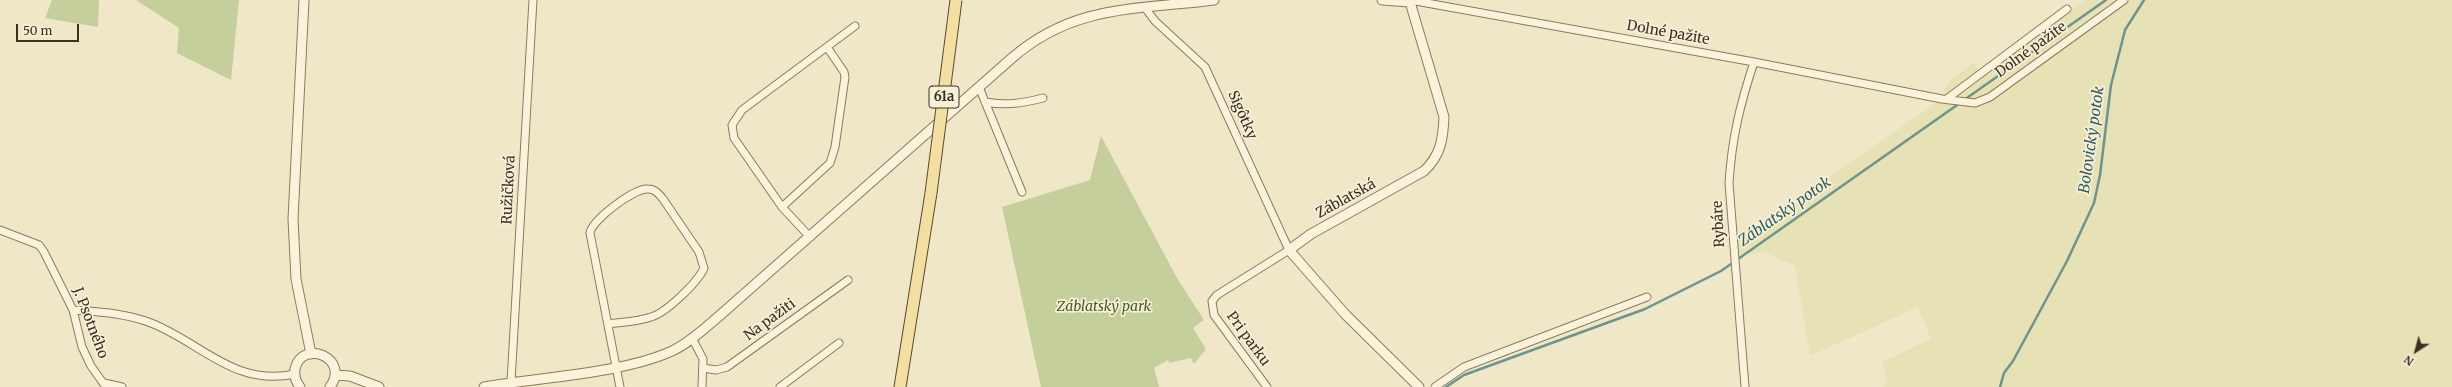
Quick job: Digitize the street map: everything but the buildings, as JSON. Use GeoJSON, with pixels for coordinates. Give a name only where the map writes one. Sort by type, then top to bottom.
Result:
{"type":"FeatureCollection","features":[{"type":"Feature","properties":{"kind":"main road","name":"61a"},"geometry":{"type":"LineString","coordinates":[[900,387],[931,193],[956,0]]}},
{"type":"Feature","properties":{"kind":"street"},"geometry":{"type":"LineString","coordinates":[[304,0],[293,219],[296,279],[311,354]]}},
{"type":"Feature","properties":{"kind":"street","name":"Ružičková"},"geometry":{"type":"LineString","coordinates":[[511,382],[533,0]]}},
{"type":"Feature","properties":{"kind":"street"},"geometry":{"type":"LineString","coordinates":[[485,387],[616,366],[656,357],[673,350],[692,338],[1027,45],[1057,27],[1088,15],[1214,0]]}},
{"type":"Feature","properties":{"kind":"street","name":"Dolné pažite"},"geometry":{"type":"LineString","coordinates":[[1382,0],[1410,1],[1754,62],[1968,102],[1982,101],[1990,97],[2124,0]]}},
{"type":"Feature","properties":{"kind":"street","name":"Záblatská"},"geometry":{"type":"LineString","coordinates":[[1289,250],[1311,234],[1424,171],[1434,161],[1440,150],[1443,136],[1444,117],[1410,1]]}},
{"type":"Feature","properties":{"kind":"street","name":"Sigôtky"},"geometry":{"type":"LineString","coordinates":[[1146,9],[1155,21],[1205,67],[1289,250]]}},
{"type":"Feature","properties":{"kind":"street","name":"Dolné pažite"},"geometry":{"type":"LineString","coordinates":[[1951,99],[2067,9]]}},
{"type":"Feature","properties":{"kind":"street"},"geometry":{"type":"LineString","coordinates":[[809,236],[782,207],[734,138],[732,125],[742,110],[855,26]]}},
{"type":"Feature","properties":{"kind":"street"},"geometry":{"type":"LineString","coordinates":[[782,207],[826,168],[833,154],[845,77],[844,72],[827,47]]}},
{"type":"Feature","properties":{"kind":"street","name":"Rybáre"},"geometry":{"type":"LineString","coordinates":[[1745,387],[1733,252],[1729,183],[1731,150],[1736,122],[1754,62]]}},
{"type":"Feature","properties":{"kind":"street"},"geometry":{"type":"LineString","coordinates":[[979,87],[1022,192]]}},
{"type":"Feature","properties":{"kind":"street"},"geometry":{"type":"LineString","coordinates":[[985,102],[999,105],[1020,104],[1043,98]]}},
{"type":"Feature","properties":{"kind":"street"},"geometry":{"type":"LineString","coordinates":[[608,324],[646,318],[658,314],[696,281],[704,268],[699,252],[663,199],[658,193],[649,189],[638,190],[598,218],[591,227],[590,239],[620,387]]}},
{"type":"Feature","properties":{"kind":"street","name":"J. Psotného"},"geometry":{"type":"LineString","coordinates":[[0,230],[39,245],[73,310],[82,347],[105,385],[122,387]]}},
{"type":"Feature","properties":{"kind":"street"},"geometry":{"type":"LineString","coordinates":[[1289,250],[1345,314],[1419,387]]}},
{"type":"Feature","properties":{"kind":"street","name":"Pri parku"},"geometry":{"type":"LineString","coordinates":[[1267,387],[1214,314],[1212,301],[1218,295],[1289,250]]}},
{"type":"Feature","properties":{"kind":"street","name":"Na pažiti"},"geometry":{"type":"LineString","coordinates":[[703,368],[716,370],[727,367],[848,280]]}},
{"type":"Feature","properties":{"kind":"street"},"geometry":{"type":"LineString","coordinates":[[1435,387],[1464,367],[1648,297]]}},
{"type":"Feature","properties":{"kind":"street"},"geometry":{"type":"LineString","coordinates":[[73,310],[124,314],[152,324],[232,370],[257,379],[279,379],[295,374]]}},
{"type":"Feature","properties":{"kind":"street"},"geometry":{"type":"LineString","coordinates":[[692,338],[702,356],[702,387]]}},
{"type":"Feature","properties":{"kind":"street"},"geometry":{"type":"LineString","coordinates":[[780,387],[839,343]]}},
{"type":"Feature","properties":{"kind":"street"},"geometry":{"type":"LineString","coordinates":[[300,387],[295,374],[298,363],[311,354],[318,354],[328,358],[335,369],[335,375],[330,387]]}},
{"type":"Feature","properties":{"kind":"street"},"geometry":{"type":"LineString","coordinates":[[335,375],[350,376],[379,387]]}},
{"type":"Feature","properties":{"kind":"shaded area"},"geometry":{"type":"Polygon","coordinates":[[[2086,0],[2452,0],[2452,387],[1883,387],[1888,384],[1882,362],[1931,339],[1918,307],[1810,356],[1795,266],[1764,252],[1737,255],[1735,240],[1781,216],[1824,180],[1942,99],[1946,84],[1974,62],[1979,70],[2086,0]]]}},
{"type":"Feature","properties":{"kind":"green space"},"geometry":{"type":"Polygon","coordinates":[[[52,0],[99,0],[98,27],[45,18],[52,0]]]}},
{"type":"Feature","properties":{"kind":"green space"},"geometry":{"type":"Polygon","coordinates":[[[136,0],[239,0],[231,80],[177,53],[179,28],[136,0]]]}},
{"type":"Feature","properties":{"kind":"green space","name":"Záblatský park"},"geometry":{"type":"Polygon","coordinates":[[[1101,136],[1177,278],[1204,320],[1193,328],[1206,349],[1194,364],[1191,358],[1169,363],[1168,360],[1154,368],[1159,387],[1041,387],[1002,207],[1090,180],[1101,136]]]}},
{"type":"Feature","properties":{"kind":"waterway","name":"Záblatský potok"},"geometry":{"type":"LineString","coordinates":[[1964,100],[2106,0]]}},
{"type":"Feature","properties":{"kind":"waterway","name":"Bolovický potok"},"geometry":{"type":"LineString","coordinates":[[2000,387],[2004,373],[2013,361],[2067,261],[2094,203],[2100,175],[2111,85],[2125,30],[2144,0]]}},
{"type":"Feature","properties":{"kind":"waterway","name":"Záblatský potok"},"geometry":{"type":"LineString","coordinates":[[1446,387],[1464,375],[1645,309],[1721,271],[1960,103]]}}]}
